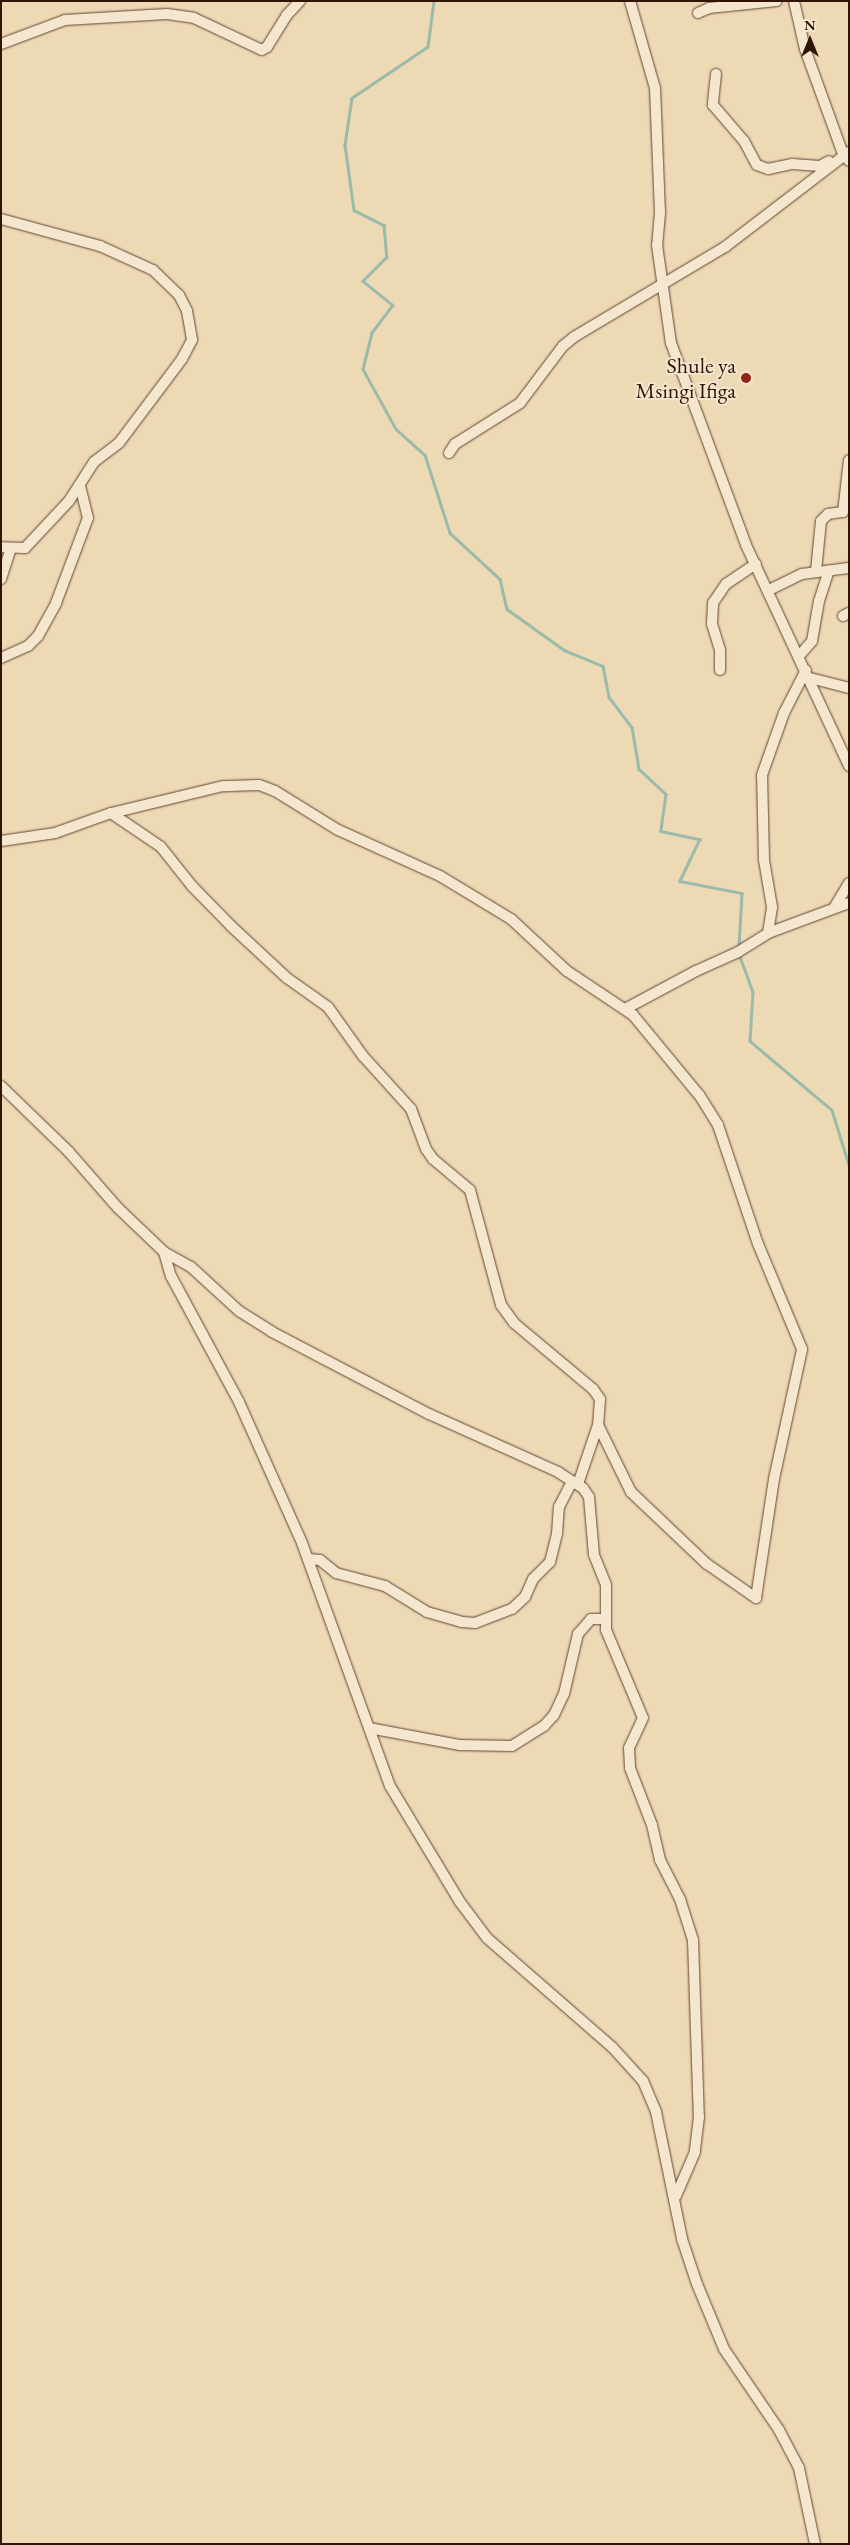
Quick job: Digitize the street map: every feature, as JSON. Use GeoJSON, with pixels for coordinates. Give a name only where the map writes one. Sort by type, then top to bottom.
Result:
{"type":"FeatureCollection","features":[{"type":"Feature","properties":{"kind":"street"},"geometry":{"type":"LineString","coordinates":[[1,44],[65,20],[91,21],[110,16],[167,14],[189,16],[249,46],[264,49],[286,16],[300,1]]}},
{"type":"Feature","properties":{"kind":"street"},"geometry":{"type":"LineString","coordinates":[[630,1],[653,80],[657,106],[660,213],[657,244],[660,287],[671,343],[756,564],[849,766]]}},
{"type":"Feature","properties":{"kind":"street"},"geometry":{"type":"LineString","coordinates":[[698,14],[709,8],[777,1]]}},
{"type":"Feature","properties":{"kind":"street"},"geometry":{"type":"LineString","coordinates":[[794,1],[805,49],[847,156]]}},
{"type":"Feature","properties":{"kind":"street"},"geometry":{"type":"LineString","coordinates":[[716,74],[714,107],[736,130],[759,166],[768,169],[792,164],[820,166],[847,156]]}},
{"type":"Feature","properties":{"kind":"street"},"geometry":{"type":"LineString","coordinates":[[449,453],[455,444],[520,403],[570,340],[725,247],[847,156]]}},
{"type":"Feature","properties":{"kind":"street"},"geometry":{"type":"LineString","coordinates":[[1,219],[56,232],[124,254],[152,270],[173,287],[187,311],[192,340],[188,351],[118,443],[94,462],[80,486],[27,546],[6,548],[1,579]]}},
{"type":"Feature","properties":{"kind":"street"},"geometry":{"type":"LineString","coordinates":[[816,570],[820,522],[828,514],[843,512],[849,460]]}},
{"type":"Feature","properties":{"kind":"street"},"geometry":{"type":"LineString","coordinates":[[1,658],[33,641],[56,603],[87,523],[87,505],[80,486]]}},
{"type":"Feature","properties":{"kind":"street"},"geometry":{"type":"LineString","coordinates":[[720,670],[720,650],[712,624],[713,603],[726,584],[756,564]]}},
{"type":"Feature","properties":{"kind":"street"},"geometry":{"type":"LineString","coordinates":[[769,590],[786,579],[816,570],[849,568]]}},
{"type":"Feature","properties":{"kind":"street"},"geometry":{"type":"LineString","coordinates":[[799,656],[812,641],[819,601],[829,570]]}},
{"type":"Feature","properties":{"kind":"street"},"geometry":{"type":"LineString","coordinates":[[808,674],[849,688]]}},
{"type":"Feature","properties":{"kind":"street"},"geometry":{"type":"LineString","coordinates":[[768,933],[772,907],[764,860],[762,775],[784,712],[808,674]]}},
{"type":"Feature","properties":{"kind":"street"},"geometry":{"type":"LineString","coordinates":[[1,842],[55,833],[111,813],[224,786],[264,786],[352,838],[440,876],[484,901],[521,927],[580,981],[625,1009],[712,1113],[745,1197],[762,1255],[802,1342],[771,1496],[756,1598],[707,1564],[636,1497],[598,1425]]}},
{"type":"Feature","properties":{"kind":"street"},"geometry":{"type":"LineString","coordinates":[[111,813],[161,847],[192,886],[231,926],[287,978],[328,1007],[363,1056],[404,1098],[416,1119],[426,1149],[470,1190],[506,1314],[593,1389],[600,1399],[598,1425],[575,1482],[559,1507],[557,1534],[550,1562],[533,1579],[525,1597],[512,1609],[475,1622],[462,1622],[426,1612],[385,1586],[336,1573],[320,1560],[308,1559]]}},
{"type":"Feature","properties":{"kind":"street"},"geometry":{"type":"LineString","coordinates":[[834,908],[849,883]]}},
{"type":"Feature","properties":{"kind":"street"},"geometry":{"type":"LineString","coordinates":[[625,1009],[696,971],[738,952],[768,933],[849,903]]}},
{"type":"Feature","properties":{"kind":"street"},"geometry":{"type":"LineString","coordinates":[[1,1086],[69,1152],[118,1208],[164,1252],[191,1267],[239,1311],[272,1332],[429,1414],[535,1460],[575,1482],[589,1497],[594,1555],[606,1585],[605,1619],[608,1638],[643,1718],[629,1748],[632,1776],[652,1824],[660,1860],[680,1900],[693,1940],[699,2117],[692,2160],[676,2196]]}},
{"type":"Feature","properties":{"kind":"street"},"geometry":{"type":"LineString","coordinates":[[164,1252],[171,1276],[239,1402],[308,1559],[390,1786],[404,1812],[470,1919],[493,1942],[613,2048],[643,2081],[656,2112],[676,2196],[687,2257],[724,2349],[779,2430],[799,2468],[815,2544]]}},
{"type":"Feature","properties":{"kind":"street"},"geometry":{"type":"LineString","coordinates":[[369,1728],[460,1745],[512,1746],[544,1726],[554,1715],[564,1694],[578,1634],[591,1619],[605,1619]]}},
{"type":"Feature","properties":{"kind":"waterway"},"geometry":{"type":"LineString","coordinates":[[434,1],[428,47],[352,98],[345,145],[354,210],[384,225],[387,257],[363,281],[393,305],[372,333],[363,369],[396,429],[425,455],[450,533],[500,579],[507,609],[564,650],[603,666],[609,697],[632,727],[639,769],[666,794],[661,831],[700,839],[680,881],[742,893],[739,949]]}},
{"type":"Feature","properties":{"kind":"waterway"},"geometry":{"type":"LineString","coordinates":[[739,954],[753,992],[750,1041],[832,1110],[849,1165]]}},
{"type":"Feature","properties":{"kind":"place","name":"Shule ya Msingi Ifiga"},"geometry":{"type":"Point","coordinates":[746,378]}}]}
